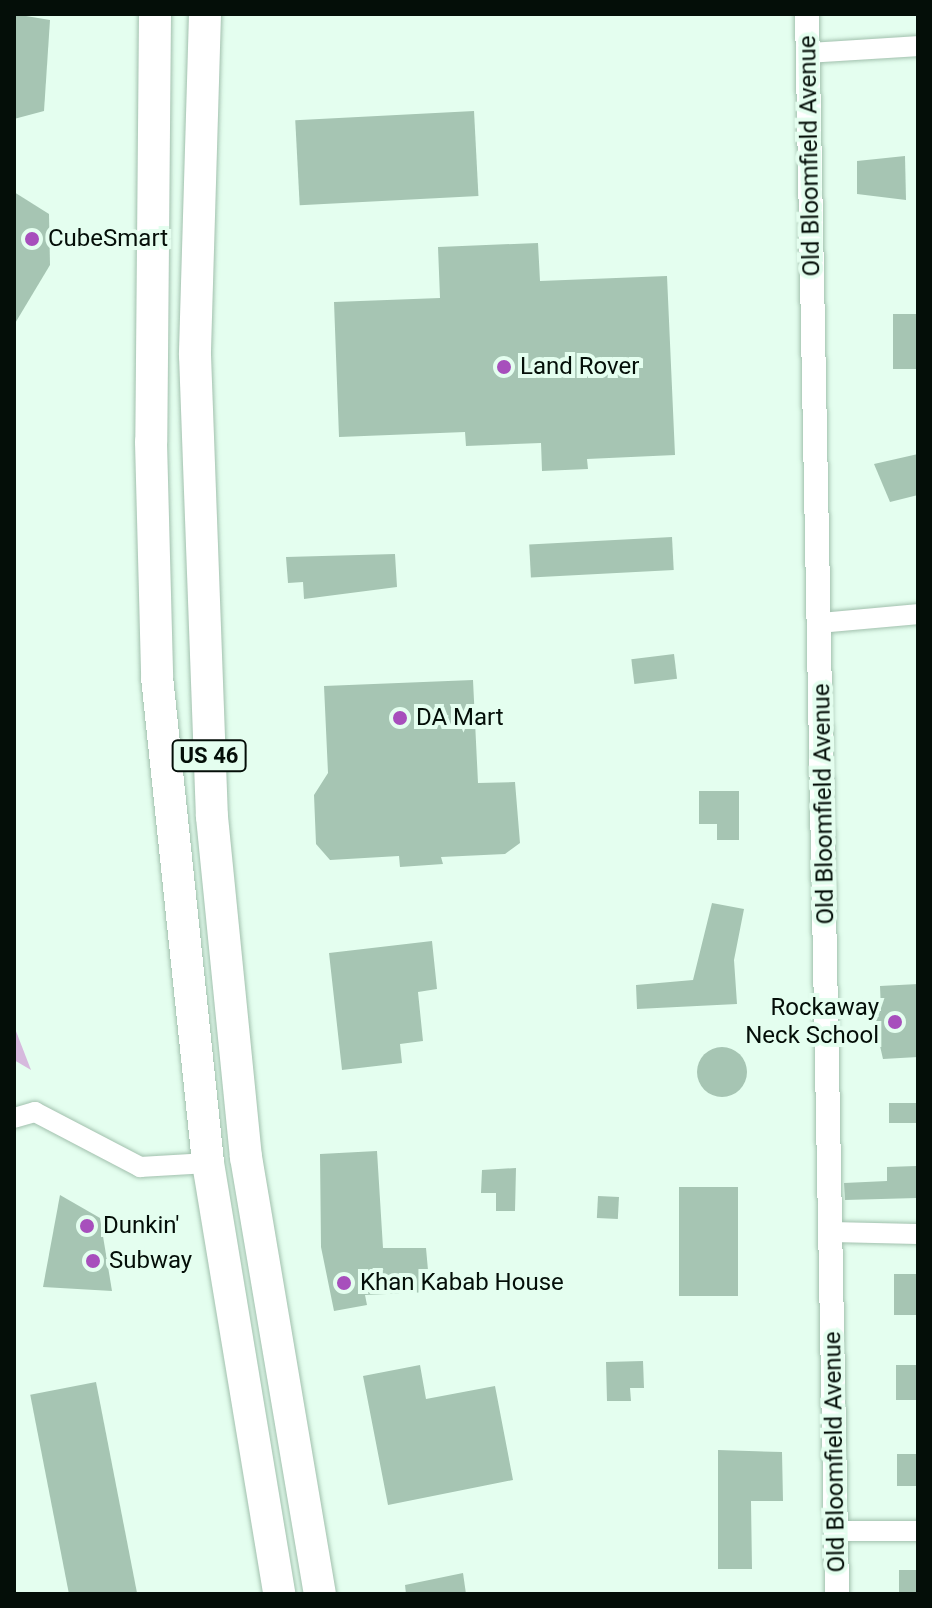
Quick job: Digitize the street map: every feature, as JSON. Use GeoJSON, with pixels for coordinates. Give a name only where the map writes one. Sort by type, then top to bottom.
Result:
{"type":"FeatureCollection","features":[{"type":"Feature","properties":{"kind":"highway","name":"US 46"},"geometry":{"type":"LineString","coordinates":[[155,14],[151,442],[157,677],[208,1163],[279,1594]]}},
{"type":"Feature","properties":{"kind":"highway","name":"US 46"},"geometry":{"type":"LineString","coordinates":[[205,14],[195,355],[212,817],[246,1157],[320,1594]]}},
{"type":"Feature","properties":{"kind":"street","name":"Old Bloomfield Avenue"},"geometry":{"type":"LineString","coordinates":[[807,14],[837,1594]]}},
{"type":"Feature","properties":{"kind":"street"},"geometry":{"type":"LineString","coordinates":[[808,53],[918,46]]}},
{"type":"Feature","properties":{"kind":"street"},"geometry":{"type":"LineString","coordinates":[[820,623],[918,614]]}},
{"type":"Feature","properties":{"kind":"street"},"geometry":{"type":"LineString","coordinates":[[14,1118],[35,1112],[140,1167],[208,1163]]}},
{"type":"Feature","properties":{"kind":"street"},"geometry":{"type":"LineString","coordinates":[[831,1232],[918,1234]]}},
{"type":"Feature","properties":{"kind":"street"},"geometry":{"type":"LineString","coordinates":[[836,1531],[918,1531]]}},
{"type":"Feature","properties":{"kind":"shaded area"},"geometry":{"type":"Polygon","coordinates":[[[14,1026],[31,1070],[14,1060],[14,1026]]]}},
{"type":"Feature","properties":{"kind":"building"},"geometry":{"type":"Polygon","coordinates":[[[14,14],[50,20],[44,111],[14,119],[14,14]]]}},
{"type":"Feature","properties":{"kind":"building"},"geometry":{"type":"Polygon","coordinates":[[[474,111],[478,196],[300,205],[295,120],[474,111]]]}},
{"type":"Feature","properties":{"kind":"building"},"geometry":{"type":"Polygon","coordinates":[[[905,156],[906,200],[857,194],[857,161],[905,156]]]}},
{"type":"Feature","properties":{"kind":"building","name":"CubeSmart"},"geometry":{"type":"Polygon","coordinates":[[[14,192],[49,214],[50,265],[14,325],[14,192]]]}},
{"type":"Feature","properties":{"kind":"building","name":"Land Rover"},"geometry":{"type":"Polygon","coordinates":[[[538,243],[540,281],[667,276],[675,455],[587,459],[588,469],[542,471],[541,443],[466,446],[465,432],[339,437],[334,302],[440,298],[438,247],[538,243]]]}},
{"type":"Feature","properties":{"kind":"building"},"geometry":{"type":"Polygon","coordinates":[[[893,314],[918,314],[918,369],[893,369],[893,314]]]}},
{"type":"Feature","properties":{"kind":"building"},"geometry":{"type":"Polygon","coordinates":[[[918,454],[918,495],[890,502],[874,464],[918,454]]]}},
{"type":"Feature","properties":{"kind":"building"},"geometry":{"type":"Polygon","coordinates":[[[672,537],[674,570],[531,577],[529,544],[672,537]]]}},
{"type":"Feature","properties":{"kind":"building"},"geometry":{"type":"Polygon","coordinates":[[[395,554],[397,587],[304,599],[303,582],[288,583],[286,557],[395,554]]]}},
{"type":"Feature","properties":{"kind":"building"},"geometry":{"type":"Polygon","coordinates":[[[674,654],[677,679],[634,684],[631,659],[674,654]]]}},
{"type":"Feature","properties":{"kind":"building"},"geometry":{"type":"Polygon","coordinates":[[[473,680],[478,783],[515,782],[520,843],[505,854],[441,857],[443,864],[400,867],[399,856],[330,860],[316,844],[314,795],[328,773],[324,686],[473,680]]]}},
{"type":"Feature","properties":{"kind":"building"},"geometry":{"type":"Polygon","coordinates":[[[699,791],[739,791],[739,840],[717,840],[717,824],[699,824],[699,791]]]}},
{"type":"Feature","properties":{"kind":"building"},"geometry":{"type":"Polygon","coordinates":[[[712,903],[744,909],[734,960],[737,1004],[637,1009],[636,985],[693,980],[712,903]]]}},
{"type":"Feature","properties":{"kind":"building"},"geometry":{"type":"Polygon","coordinates":[[[432,941],[437,989],[418,992],[423,1041],[400,1044],[402,1063],[342,1070],[329,953],[432,941]]]}},
{"type":"Feature","properties":{"kind":"building","name":"Rockaway Neck School"},"geometry":{"type":"Polygon","coordinates":[[[918,984],[918,1057],[883,1059],[872,1011],[881,1011],[880,986],[918,984]]]}},
{"type":"Feature","properties":{"kind":"building"},"geometry":{"type":"Polygon","coordinates":[[[722,1047],[740,1054],[747,1072],[740,1090],[722,1097],[704,1090],[697,1072],[704,1054],[722,1047]]]}},
{"type":"Feature","properties":{"kind":"building"},"geometry":{"type":"Polygon","coordinates":[[[889,1103],[918,1103],[918,1123],[889,1123],[889,1103]]]}},
{"type":"Feature","properties":{"kind":"building"},"geometry":{"type":"Polygon","coordinates":[[[377,1151],[383,1248],[426,1248],[430,1292],[365,1295],[367,1305],[334,1311],[321,1247],[320,1154],[377,1151]]]}},
{"type":"Feature","properties":{"kind":"building"},"geometry":{"type":"Polygon","coordinates":[[[916,1166],[917,1198],[845,1200],[844,1183],[887,1181],[887,1167],[916,1166]]]}},
{"type":"Feature","properties":{"kind":"building"},"geometry":{"type":"Polygon","coordinates":[[[516,1168],[515,1211],[496,1211],[496,1193],[481,1193],[482,1170],[516,1168]]]}},
{"type":"Feature","properties":{"kind":"building"},"geometry":{"type":"Polygon","coordinates":[[[679,1187],[738,1187],[738,1296],[679,1296],[679,1187]]]}},
{"type":"Feature","properties":{"kind":"building"},"geometry":{"type":"Polygon","coordinates":[[[60,1195],[100,1218],[112,1291],[43,1287],[60,1195]]]}},
{"type":"Feature","properties":{"kind":"building"},"geometry":{"type":"Polygon","coordinates":[[[598,1196],[619,1197],[618,1219],[597,1218],[598,1196]]]}},
{"type":"Feature","properties":{"kind":"building"},"geometry":{"type":"Polygon","coordinates":[[[894,1274],[918,1274],[918,1315],[894,1315],[894,1274]]]}},
{"type":"Feature","properties":{"kind":"building"},"geometry":{"type":"Polygon","coordinates":[[[643,1361],[644,1388],[630,1388],[631,1401],[607,1401],[606,1362],[643,1361]]]}},
{"type":"Feature","properties":{"kind":"building"},"geometry":{"type":"Polygon","coordinates":[[[420,1365],[426,1399],[495,1386],[513,1480],[388,1505],[363,1376],[420,1365]]]}},
{"type":"Feature","properties":{"kind":"building"},"geometry":{"type":"Polygon","coordinates":[[[896,1365],[918,1365],[918,1400],[896,1400],[896,1365]]]}},
{"type":"Feature","properties":{"kind":"building"},"geometry":{"type":"Polygon","coordinates":[[[96,1382],[137,1594],[69,1594],[30,1395],[96,1382]]]}},
{"type":"Feature","properties":{"kind":"building"},"geometry":{"type":"Polygon","coordinates":[[[718,1450],[782,1452],[783,1501],[751,1501],[752,1569],[718,1569],[718,1450]]]}},
{"type":"Feature","properties":{"kind":"building"},"geometry":{"type":"Polygon","coordinates":[[[897,1454],[918,1454],[918,1486],[897,1486],[897,1454]]]}},
{"type":"Feature","properties":{"kind":"building"},"geometry":{"type":"Polygon","coordinates":[[[899,1570],[918,1570],[918,1594],[899,1594],[899,1570]]]}},
{"type":"Feature","properties":{"kind":"building"},"geometry":{"type":"Polygon","coordinates":[[[463,1573],[466,1594],[406,1594],[405,1585],[463,1573]]]}},
{"type":"Feature","properties":{"kind":"place","name":"CubeSmart"},"geometry":{"type":"Point","coordinates":[32,239]}},
{"type":"Feature","properties":{"kind":"place","name":"Land Rover"},"geometry":{"type":"Point","coordinates":[504,367]}},
{"type":"Feature","properties":{"kind":"place","name":"DA Mart"},"geometry":{"type":"Point","coordinates":[400,718]}},
{"type":"Feature","properties":{"kind":"place","name":"Rockaway Neck School"},"geometry":{"type":"Point","coordinates":[895,1022]}},
{"type":"Feature","properties":{"kind":"place","name":"Dunkin'"},"geometry":{"type":"Point","coordinates":[87,1226]}},
{"type":"Feature","properties":{"kind":"place","name":"Subway"},"geometry":{"type":"Point","coordinates":[93,1261]}},
{"type":"Feature","properties":{"kind":"place","name":"Khan Kabab House"},"geometry":{"type":"Point","coordinates":[344,1283]}}]}
